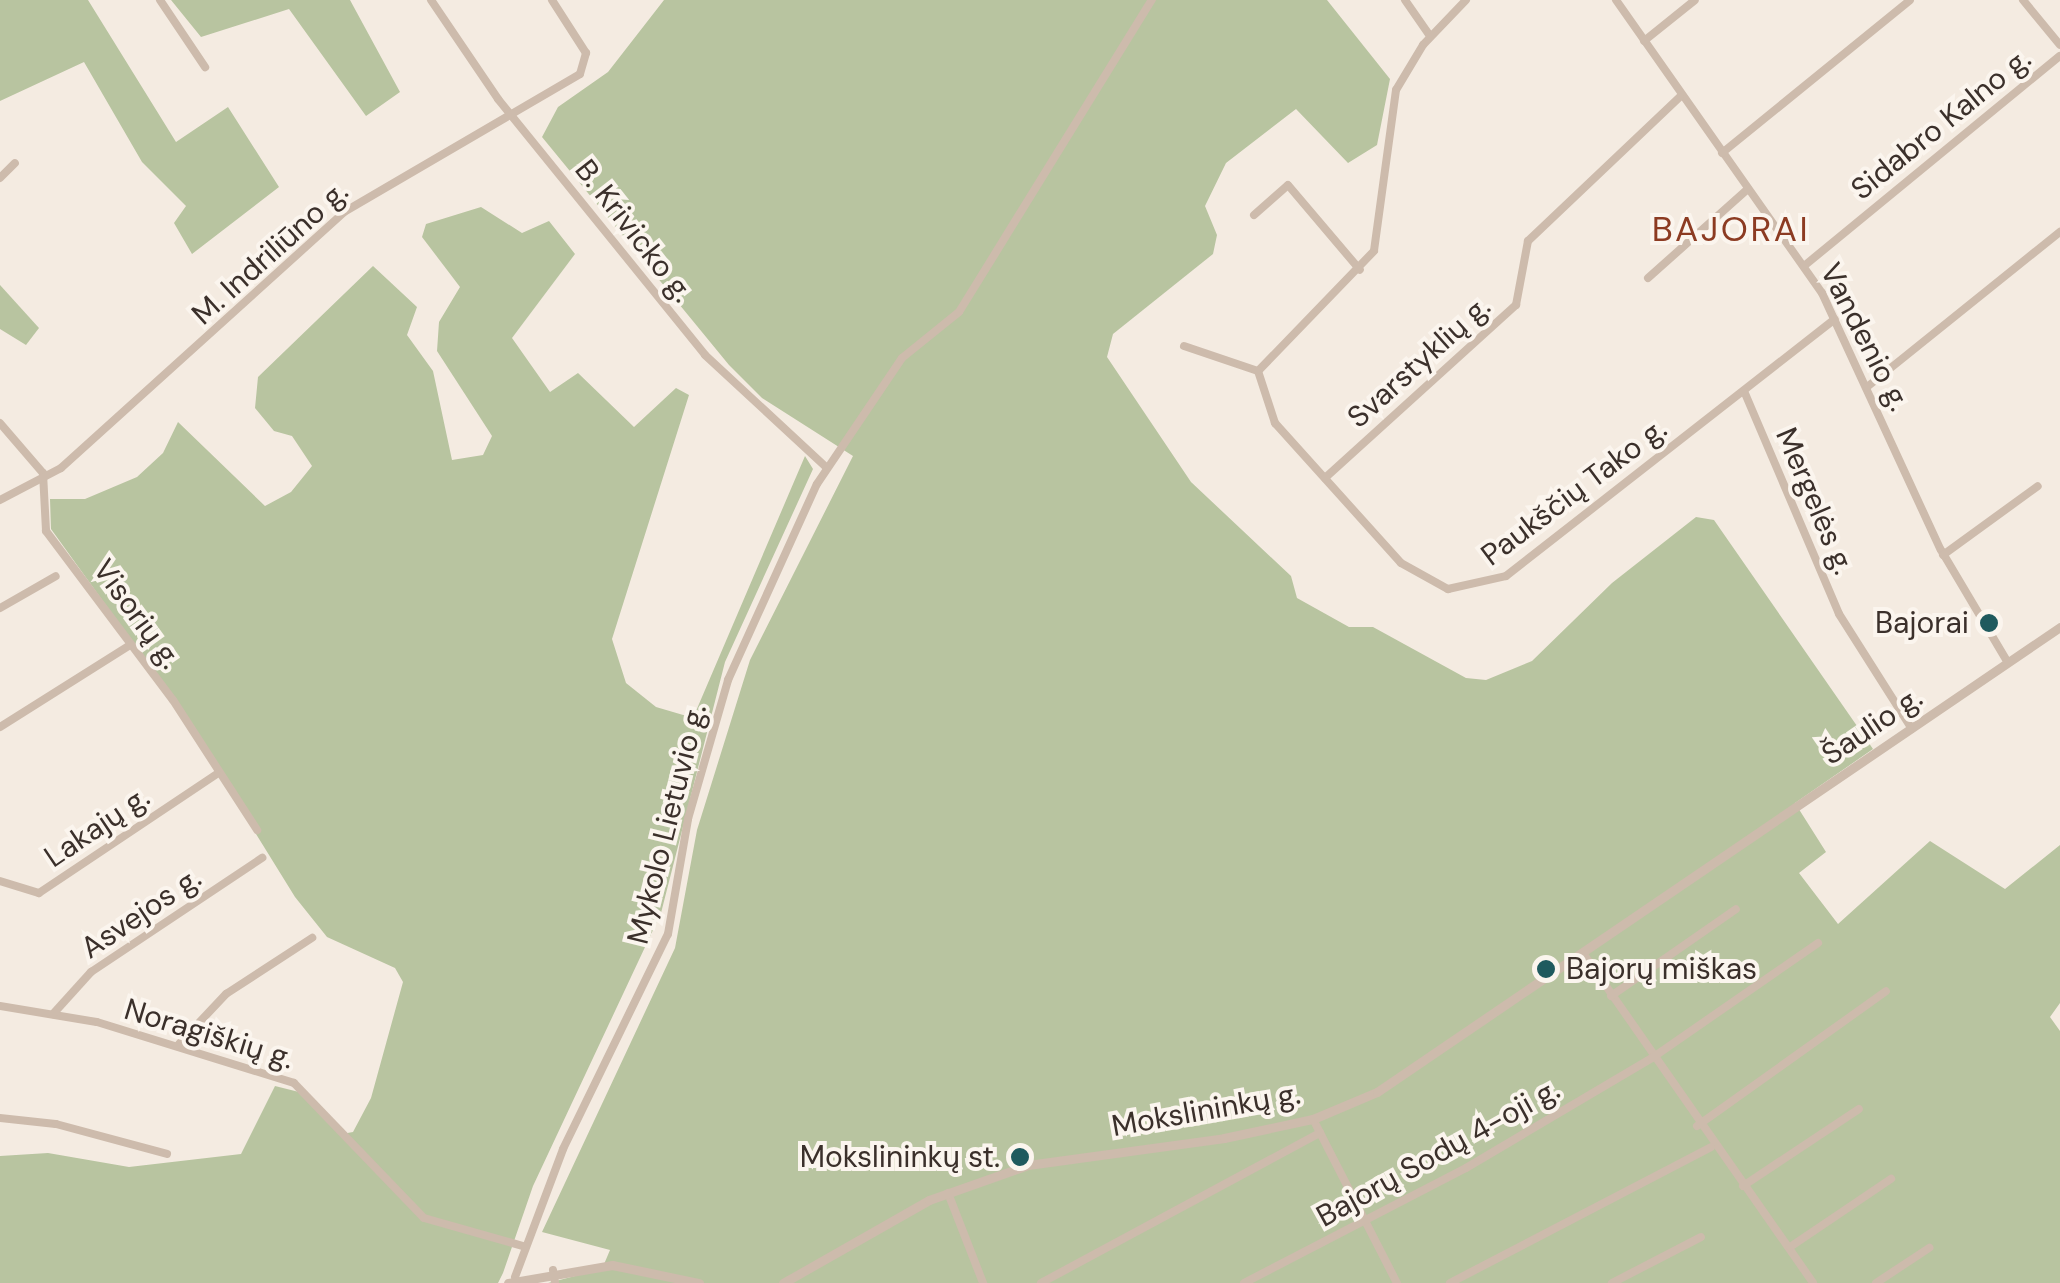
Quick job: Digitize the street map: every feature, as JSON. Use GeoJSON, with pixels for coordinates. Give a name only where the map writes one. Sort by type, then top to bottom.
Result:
{"type":"FeatureCollection","features":[{"type":"Feature","properties":{"kind":"street"},"geometry":{"type":"LineString","coordinates":[[160,0],[205,67]]}},
{"type":"Feature","properties":{"kind":"street","name":"B. Krivicko g."},"geometry":{"type":"LineString","coordinates":[[431,0],[513,118],[720,372],[826,467]]}},
{"type":"Feature","properties":{"kind":"street","name":"M. Indriliūno g."},"geometry":{"type":"LineString","coordinates":[[0,500],[43,473],[61,468],[155,389],[344,212],[513,118],[580,74],[586,54],[552,0]]}},
{"type":"Feature","properties":{"kind":"street","name":"Mykolo Lietuvio g."},"geometry":{"type":"LineString","coordinates":[[512,1280],[523,1246],[668,934],[688,819],[728,680],[826,467],[902,358],[959,312],[1152,0]]}},
{"type":"Feature","properties":{"kind":"street"},"geometry":{"type":"LineString","coordinates":[[1405,0],[1430,36]]}},
{"type":"Feature","properties":{"kind":"street"},"geometry":{"type":"LineString","coordinates":[[1184,346],[1258,371],[1360,270],[1384,222],[1391,106],[1430,36],[1466,0]]}},
{"type":"Feature","properties":{"kind":"street","name":"Vandenio g."},"geometry":{"type":"LineString","coordinates":[[1616,0],[1680,97],[1804,266],[1836,319],[1943,555],[2008,663]]}},
{"type":"Feature","properties":{"kind":"street"},"geometry":{"type":"LineString","coordinates":[[1644,41],[1694,0]]}},
{"type":"Feature","properties":{"kind":"street"},"geometry":{"type":"LineString","coordinates":[[1722,153],[1910,0]]}},
{"type":"Feature","properties":{"kind":"street"},"geometry":{"type":"LineString","coordinates":[[2023,0],[2060,45]]}},
{"type":"Feature","properties":{"kind":"street","name":"Sidabro Kalno g."},"geometry":{"type":"LineString","coordinates":[[1804,266],[2060,56]]}},
{"type":"Feature","properties":{"kind":"street","name":"Svarstyklių g."},"geometry":{"type":"LineString","coordinates":[[1325,478],[1516,305],[1528,241],[1680,97]]}},
{"type":"Feature","properties":{"kind":"street"},"geometry":{"type":"LineString","coordinates":[[0,178],[15,163]]}},
{"type":"Feature","properties":{"kind":"street"},"geometry":{"type":"LineString","coordinates":[[1254,215],[1288,185],[1360,270]]}},
{"type":"Feature","properties":{"kind":"street"},"geometry":{"type":"LineString","coordinates":[[1648,278],[1748,189]]}},
{"type":"Feature","properties":{"kind":"street"},"geometry":{"type":"LineString","coordinates":[[1867,387],[2060,232]]}},
{"type":"Feature","properties":{"kind":"street","name":"Paukščių Tako g."},"geometry":{"type":"LineString","coordinates":[[1258,371],[1266,408],[1414,574],[1448,589],[1477,588],[1519,567],[1836,319]]}},
{"type":"Feature","properties":{"kind":"street","name":"Mergelės g."},"geometry":{"type":"LineString","coordinates":[[1744,391],[1839,614],[1912,729]]}},
{"type":"Feature","properties":{"kind":"street"},"geometry":{"type":"LineString","coordinates":[[0,423],[43,473]]}},
{"type":"Feature","properties":{"kind":"street","name":"Visorių g."},"geometry":{"type":"LineString","coordinates":[[43,473],[46,531],[257,830]]}},
{"type":"Feature","properties":{"kind":"street"},"geometry":{"type":"LineString","coordinates":[[1943,555],[2038,486]]}},
{"type":"Feature","properties":{"kind":"street"},"geometry":{"type":"LineString","coordinates":[[0,608],[56,576]]}},
{"type":"Feature","properties":{"kind":"street","name":"Šaulio g."},"geometry":{"type":"LineString","coordinates":[[1711,865],[2060,627]]}},
{"type":"Feature","properties":{"kind":"street"},"geometry":{"type":"LineString","coordinates":[[0,728],[130,645]]}},
{"type":"Feature","properties":{"kind":"street","name":"Lakajų g."},"geometry":{"type":"LineString","coordinates":[[0,881],[38,892],[217,774]]}},
{"type":"Feature","properties":{"kind":"street","name":"Asvejos g."},"geometry":{"type":"LineString","coordinates":[[54,1014],[91,972],[262,858]]}},
{"type":"Feature","properties":{"kind":"street","name":"Mokslininkų g."},"geometry":{"type":"LineString","coordinates":[[784,1283],[948,1193],[1044,1160],[1187,1144],[1313,1118],[1377,1092],[1711,865]]}},
{"type":"Feature","properties":{"kind":"street"},"geometry":{"type":"LineString","coordinates":[[1611,996],[1736,909]]}},
{"type":"Feature","properties":{"kind":"street"},"geometry":{"type":"LineString","coordinates":[[180,1044],[226,994],[312,938]]}},
{"type":"Feature","properties":{"kind":"street","name":"Bajorų Sodų 4-oji g."},"geometry":{"type":"LineString","coordinates":[[1244,1283],[1366,1222],[1652,1058],[1818,943]]}},
{"type":"Feature","properties":{"kind":"street"},"geometry":{"type":"LineString","coordinates":[[1583,953],[1711,1147],[1790,1247],[1812,1283]]}},
{"type":"Feature","properties":{"kind":"street"},"geometry":{"type":"LineString","coordinates":[[1697,1126],[1886,991]]}},
{"type":"Feature","properties":{"kind":"street","name":"Noragiškių g."},"geometry":{"type":"LineString","coordinates":[[0,1006],[54,1014],[180,1044],[294,1083],[341,1125],[424,1218],[523,1246]]}},
{"type":"Feature","properties":{"kind":"street"},"geometry":{"type":"LineString","coordinates":[[1742,1186],[1859,1109]]}},
{"type":"Feature","properties":{"kind":"street"},"geometry":{"type":"LineString","coordinates":[[0,1118],[56,1124],[167,1154]]}},
{"type":"Feature","properties":{"kind":"street"},"geometry":{"type":"LineString","coordinates":[[1313,1118],[1397,1283]]}},
{"type":"Feature","properties":{"kind":"street"},"geometry":{"type":"LineString","coordinates":[[1041,1283],[1320,1133]]}},
{"type":"Feature","properties":{"kind":"street"},"geometry":{"type":"LineString","coordinates":[[1450,1283],[1711,1147]]}},
{"type":"Feature","properties":{"kind":"street"},"geometry":{"type":"LineString","coordinates":[[1790,1247],[1891,1180]]}},
{"type":"Feature","properties":{"kind":"street"},"geometry":{"type":"LineString","coordinates":[[948,1193],[983,1283]]}},
{"type":"Feature","properties":{"kind":"street"},"geometry":{"type":"LineString","coordinates":[[1612,1283],[1701,1237]]}},
{"type":"Feature","properties":{"kind":"street"},"geometry":{"type":"LineString","coordinates":[[1876,1283],[1929,1248]]}},
{"type":"Feature","properties":{"kind":"street"},"geometry":{"type":"LineString","coordinates":[[512,1280],[553,1270],[612,1265],[699,1283]]}},
{"type":"Feature","properties":{"kind":"street"},"geometry":{"type":"LineString","coordinates":[[553,1270],[555,1283]]}},
{"type":"Feature","properties":{"kind":"green space"},"geometry":{"type":"Polygon","coordinates":[[[0,0],[88,0],[176,142],[228,107],[279,187],[192,254],[174,223],[186,206],[142,162],[84,62],[0,101],[0,0]]]}},
{"type":"Feature","properties":{"kind":"green space"},"geometry":{"type":"Polygon","coordinates":[[[171,0],[350,0],[400,92],[366,116],[289,9],[201,37],[171,0]]]}},
{"type":"Feature","properties":{"kind":"green space"},"geometry":{"type":"Polygon","coordinates":[[[664,0],[1327,0],[1390,79],[1377,145],[1348,163],[1296,109],[1226,163],[1205,206],[1217,235],[1213,254],[1113,334],[1107,357],[1191,482],[1291,576],[1297,598],[1349,627],[1373,627],[1466,678],[1486,680],[1532,661],[1612,583],[1696,517],[1714,520],[1873,749],[1795,803],[1826,852],[1799,873],[1838,924],[1930,841],[2005,889],[2060,845],[2060,1003],[2050,1017],[2060,1031],[2060,1283],[548,1283],[602,1269],[610,1250],[542,1232],[675,948],[697,830],[750,660],[853,456],[762,398],[729,365],[542,137],[558,107],[608,72],[664,0]]]}},
{"type":"Feature","properties":{"kind":"green space"},"geometry":{"type":"Polygon","coordinates":[[[481,207],[522,233],[549,221],[575,254],[512,338],[550,392],[578,373],[634,427],[676,388],[689,395],[612,639],[626,683],[656,707],[690,717],[696,711],[805,456],[813,469],[725,662],[661,913],[533,1186],[503,1273],[498,1283],[0,1283],[0,1156],[48,1153],[129,1167],[241,1154],[275,1086],[299,1092],[342,1134],[353,1132],[371,1098],[403,982],[395,968],[327,937],[295,897],[167,690],[51,529],[50,499],[85,499],[137,477],[163,453],[178,422],[265,506],[291,492],[312,466],[292,436],[274,431],[255,408],[258,377],[373,266],[417,307],[407,335],[433,371],[452,460],[483,455],[492,436],[437,351],[439,322],[460,287],[422,237],[426,224],[481,207]]]}},
{"type":"Feature","properties":{"kind":"green space"},"geometry":{"type":"Polygon","coordinates":[[[0,285],[39,328],[26,345],[0,329],[0,285]]]}},
{"type":"Feature","properties":{"kind":"place","name":"Bajorai"},"geometry":{"type":"Point","coordinates":[1989,623]}},
{"type":"Feature","properties":{"kind":"place","name":"Bajorų miškas"},"geometry":{"type":"Point","coordinates":[1546,969]}},
{"type":"Feature","properties":{"kind":"place","name":"Mokslininkų st."},"geometry":{"type":"Point","coordinates":[1020,1157]}},
{"type":"Feature","properties":{"kind":"district","name":"BAJORAI"},"geometry":{"type":"Point","coordinates":[1731,229]}}]}
